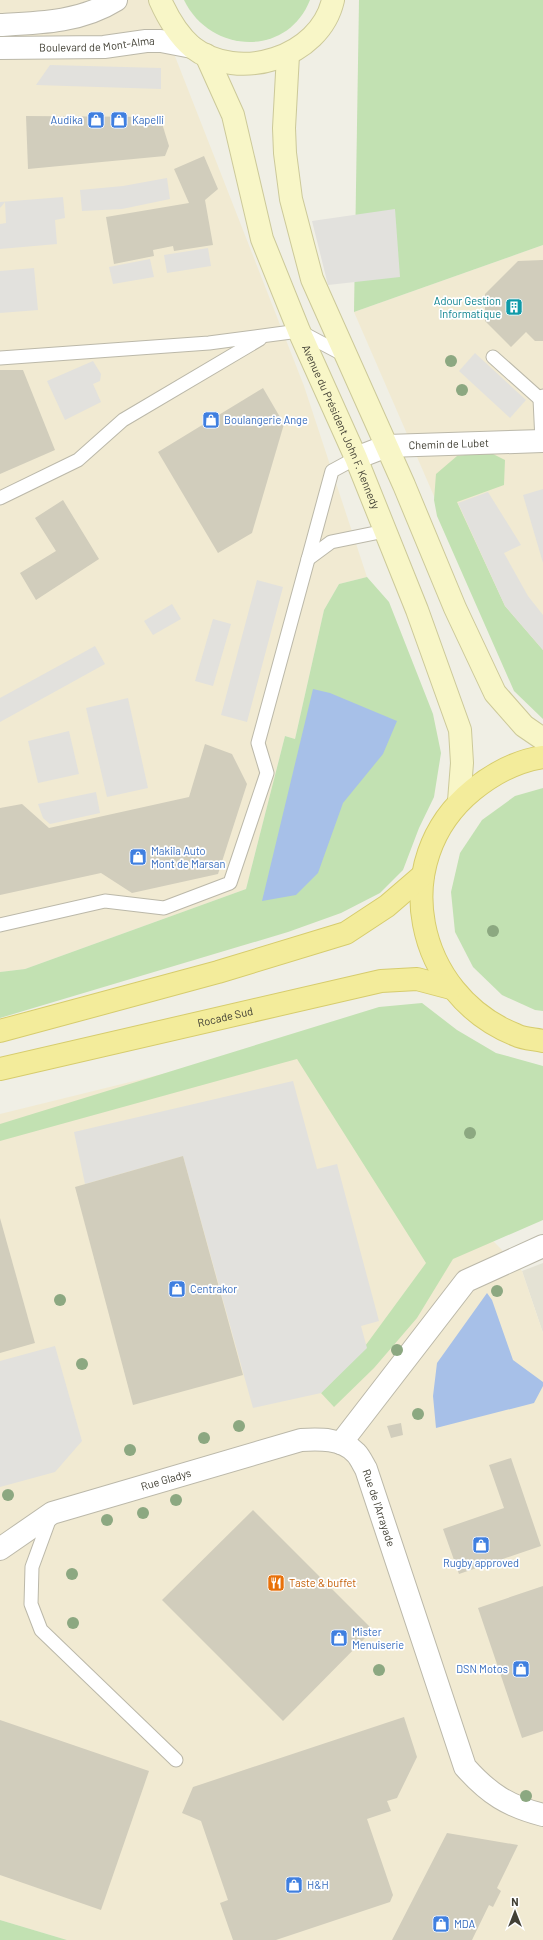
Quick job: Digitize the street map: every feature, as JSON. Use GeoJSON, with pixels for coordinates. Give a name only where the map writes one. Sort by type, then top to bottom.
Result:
{"type":"FeatureCollection","features":[{"type":"Feature","properties":{"kind":"main road"},"geometry":{"type":"LineString","coordinates":[[160,0],[171,24],[199,51],[233,63],[261,63],[288,55],[312,36],[321,25],[335,2]]}},
{"type":"Feature","properties":{"kind":"main road","name":"Avenue du Président John F. Kennedy"},"geometry":{"type":"LineString","coordinates":[[199,51],[233,115],[262,239],[299,331],[356,458],[417,610],[460,730],[462,763],[459,801]]}},
{"type":"Feature","properties":{"kind":"main road"},"geometry":{"type":"LineString","coordinates":[[288,55],[284,128],[285,153],[291,200],[312,279],[387,446],[454,608],[495,692],[524,726],[543,739]]}},
{"type":"Feature","properties":{"kind":"main road"},"geometry":{"type":"LineString","coordinates":[[543,757],[526,760],[490,776],[459,801],[442,823],[430,848],[423,875],[422,915],[431,953],[451,988],[481,1016],[517,1036],[543,1041]]}},
{"type":"Feature","properties":{"kind":"main road"},"geometry":{"type":"LineString","coordinates":[[0,1030],[218,972],[346,933],[387,906],[423,875]]}},
{"type":"Feature","properties":{"kind":"main road","name":"Rocade Sud"},"geometry":{"type":"LineString","coordinates":[[0,1069],[381,981],[417,979],[451,988]]}},
{"type":"Feature","properties":{"kind":"street"},"geometry":{"type":"LineString","coordinates":[[0,26],[48,22],[73,17],[96,11],[116,0]]}},
{"type":"Feature","properties":{"kind":"street","name":"Boulevard de Mont-Alma"},"geometry":{"type":"LineString","coordinates":[[0,48],[104,47],[146,41],[161,41],[199,51]]}},
{"type":"Feature","properties":{"kind":"street","name":"Chemin de Lubet"},"geometry":{"type":"LineString","coordinates":[[356,458],[387,446],[543,440]]}},
{"type":"Feature","properties":{"kind":"street"},"geometry":{"type":"LineString","coordinates":[[341,1443],[466,1280],[543,1246]]}},
{"type":"Feature","properties":{"kind":"street","name":"Rue Gladys"},"geometry":{"type":"LineString","coordinates":[[0,1549],[52,1513],[301,1440],[323,1439],[341,1443]]}},
{"type":"Feature","properties":{"kind":"street","name":"Rue de l'Arrayade"},"geometry":{"type":"LineString","coordinates":[[341,1443],[356,1452],[366,1469],[465,1766],[479,1783],[493,1795],[526,1811],[543,1815]]}},
{"type":"Feature","properties":{"kind":"lane"},"geometry":{"type":"LineString","coordinates":[[0,358],[209,343],[299,331],[347,357]]}},
{"type":"Feature","properties":{"kind":"lane"},"geometry":{"type":"LineString","coordinates":[[0,498],[78,460],[123,420],[266,336]]}},
{"type":"Feature","properties":{"kind":"lane"},"geometry":{"type":"LineString","coordinates":[[493,356],[541,397],[543,440]]}},
{"type":"Feature","properties":{"kind":"lane"},"geometry":{"type":"LineString","coordinates":[[0,925],[105,901],[164,908],[230,883],[267,773],[258,743],[332,471],[356,458]]}},
{"type":"Feature","properties":{"kind":"lane"},"geometry":{"type":"LineString","coordinates":[[308,559],[331,542],[385,531]]}},
{"type":"Feature","properties":{"kind":"lane"},"geometry":{"type":"LineString","coordinates":[[52,1513],[32,1567],[31,1604],[41,1630],[176,1760]]}},
{"type":"Feature","properties":{"kind":"shaded area"},"geometry":{"type":"Polygon","coordinates":[[[0,0],[153,0],[304,386],[367,577],[339,584],[324,610],[295,739],[285,736],[246,889],[25,969],[0,972],[0,0]]]}},
{"type":"Feature","properties":{"kind":"shaded area"},"geometry":{"type":"Polygon","coordinates":[[[50,65],[161,68],[161,89],[36,85],[50,65]]]}},
{"type":"Feature","properties":{"kind":"shaded area"},"geometry":{"type":"Polygon","coordinates":[[[167,178],[170,199],[122,209],[82,211],[80,190],[123,186],[167,178]]]}},
{"type":"Feature","properties":{"kind":"shaded area"},"geometry":{"type":"Polygon","coordinates":[[[63,197],[65,218],[55,220],[57,244],[0,249],[0,224],[6,223],[5,202],[0,208],[0,202],[63,197]]]}},
{"type":"Feature","properties":{"kind":"shaded area"},"geometry":{"type":"Polygon","coordinates":[[[395,209],[400,277],[328,285],[312,221],[395,209]]]}},
{"type":"Feature","properties":{"kind":"shaded area"},"geometry":{"type":"Polygon","coordinates":[[[543,245],[543,660],[497,641],[354,312],[543,245]]]}},
{"type":"Feature","properties":{"kind":"shaded area"},"geometry":{"type":"Polygon","coordinates":[[[208,248],[211,266],[167,273],[164,255],[208,248]]]}},
{"type":"Feature","properties":{"kind":"shaded area"},"geometry":{"type":"Polygon","coordinates":[[[150,259],[154,277],[113,284],[109,267],[150,259]]]}},
{"type":"Feature","properties":{"kind":"shaded area"},"geometry":{"type":"Polygon","coordinates":[[[34,268],[38,310],[0,313],[0,271],[34,268]]]}},
{"type":"Feature","properties":{"kind":"shaded area"},"geometry":{"type":"Polygon","coordinates":[[[475,353],[526,400],[510,418],[459,371],[475,353]]]}},
{"type":"Feature","properties":{"kind":"shaded area"},"geometry":{"type":"Polygon","coordinates":[[[93,361],[101,374],[100,381],[93,384],[101,402],[65,420],[47,381],[93,361]]]}},
{"type":"Feature","properties":{"kind":"shaded area"},"geometry":{"type":"Polygon","coordinates":[[[543,489],[543,563],[523,495],[543,489]]]}},
{"type":"Feature","properties":{"kind":"shaded area"},"geometry":{"type":"Polygon","coordinates":[[[488,492],[521,545],[504,553],[528,596],[543,615],[543,650],[505,606],[458,503],[488,492]]]}},
{"type":"Feature","properties":{"kind":"shaded area"},"geometry":{"type":"Polygon","coordinates":[[[257,580],[283,587],[247,722],[221,715],[257,580]]]}},
{"type":"Feature","properties":{"kind":"shaded area"},"geometry":{"type":"Polygon","coordinates":[[[172,604],[181,619],[153,635],[144,621],[172,604]]]}},
{"type":"Feature","properties":{"kind":"shaded area"},"geometry":{"type":"Polygon","coordinates":[[[213,619],[231,624],[213,686],[195,681],[213,619]]]}},
{"type":"Feature","properties":{"kind":"shaded area"},"geometry":{"type":"Polygon","coordinates":[[[95,646],[105,664],[0,722],[0,698],[95,646]]]}},
{"type":"Feature","properties":{"kind":"shaded area"},"geometry":{"type":"Polygon","coordinates":[[[128,698],[148,788],[107,797],[86,708],[128,698]]]}},
{"type":"Feature","properties":{"kind":"shaded area"},"geometry":{"type":"Polygon","coordinates":[[[69,731],[79,774],[38,783],[28,741],[69,731]]]}},
{"type":"Feature","properties":{"kind":"shaded area"},"geometry":{"type":"Polygon","coordinates":[[[96,792],[100,813],[50,824],[43,818],[38,804],[96,792]]]}},
{"type":"Feature","properties":{"kind":"shaded area"},"geometry":{"type":"Polygon","coordinates":[[[301,1040],[522,1271],[543,1333],[543,1940],[67,1940],[0,1920],[0,1114],[301,1040]]]}},
{"type":"Feature","properties":{"kind":"shaded area"},"geometry":{"type":"Polygon","coordinates":[[[293,1081],[317,1169],[337,1164],[379,1321],[361,1326],[367,1348],[321,1393],[253,1408],[183,1156],[85,1184],[74,1132],[293,1081]]]}},
{"type":"Feature","properties":{"kind":"shaded area"},"geometry":{"type":"Polygon","coordinates":[[[543,1263],[543,1333],[522,1271],[543,1263]]]}},
{"type":"Feature","properties":{"kind":"shaded area"},"geometry":{"type":"Polygon","coordinates":[[[55,1346],[82,1441],[55,1472],[0,1487],[0,1361],[55,1346]]]}},
{"type":"Feature","properties":{"kind":"green space"},"geometry":{"type":"Polygon","coordinates":[[[184,0],[310,0],[299,19],[284,32],[267,40],[248,42],[229,39],[211,31],[196,18],[184,0]]]}},
{"type":"Feature","properties":{"kind":"green space"},"geometry":{"type":"Polygon","coordinates":[[[359,0],[543,0],[543,245],[354,312],[359,0]]]}},
{"type":"Feature","properties":{"kind":"green space"},"geometry":{"type":"Polygon","coordinates":[[[489,452],[505,460],[504,485],[457,502],[505,606],[543,650],[543,719],[514,691],[437,516],[434,500],[436,474],[457,456],[489,452]]]}},
{"type":"Feature","properties":{"kind":"green space"},"geometry":{"type":"Polygon","coordinates":[[[367,577],[389,602],[433,714],[441,753],[434,797],[419,828],[403,870],[380,893],[341,913],[288,932],[0,1018],[0,972],[25,969],[246,889],[285,736],[295,739],[324,610],[339,584],[367,577]]]}},
{"type":"Feature","properties":{"kind":"green space"},"geometry":{"type":"Polygon","coordinates":[[[543,788],[543,1011],[535,1010],[502,995],[473,967],[455,932],[451,892],[460,853],[482,820],[515,796],[543,788]]]}},
{"type":"Feature","properties":{"kind":"green space"},"geometry":{"type":"Polygon","coordinates":[[[422,1003],[457,1030],[496,1053],[543,1066],[543,1220],[453,1259],[417,1318],[374,1368],[334,1407],[321,1393],[360,1353],[426,1263],[297,1059],[0,1141],[0,1124],[379,1007],[422,1003]]]}},
{"type":"Feature","properties":{"kind":"green space"},"geometry":{"type":"Polygon","coordinates":[[[0,1920],[67,1940],[0,1940],[0,1920]]]}},
{"type":"Feature","properties":{"kind":"water"},"geometry":{"type":"Polygon","coordinates":[[[313,689],[330,693],[397,721],[383,754],[343,803],[318,873],[296,895],[262,901],[313,689]]]}},
{"type":"Feature","properties":{"kind":"water"},"geometry":{"type":"Polygon","coordinates":[[[487,1293],[492,1300],[513,1360],[543,1382],[543,1386],[534,1403],[436,1428],[433,1396],[437,1363],[487,1293]]]}},
{"type":"Feature","properties":{"kind":"building"},"geometry":{"type":"Polygon","coordinates":[[[26,116],[160,117],[169,146],[165,156],[28,169],[26,116]]]}},
{"type":"Feature","properties":{"kind":"building"},"geometry":{"type":"Polygon","coordinates":[[[204,156],[218,189],[205,200],[213,245],[174,251],[173,246],[153,250],[154,256],[114,264],[106,217],[189,203],[174,169],[204,156]]]}},
{"type":"Feature","properties":{"kind":"building","name":"Adour Gestion Informatique"},"geometry":{"type":"Polygon","coordinates":[[[543,260],[543,341],[535,341],[526,332],[511,347],[485,321],[485,294],[518,261],[543,260]]]}},
{"type":"Feature","properties":{"kind":"building"},"geometry":{"type":"Polygon","coordinates":[[[0,370],[23,370],[55,450],[0,474],[0,370]]]}},
{"type":"Feature","properties":{"kind":"building"},"geometry":{"type":"Polygon","coordinates":[[[263,388],[284,424],[252,533],[218,553],[158,452],[263,388]]]}},
{"type":"Feature","properties":{"kind":"building"},"geometry":{"type":"Polygon","coordinates":[[[63,500],[99,559],[36,600],[20,573],[56,551],[35,518],[63,500]]]}},
{"type":"Feature","properties":{"kind":"building"},"geometry":{"type":"Polygon","coordinates":[[[205,744],[232,754],[247,784],[218,874],[132,893],[101,873],[0,895],[0,808],[22,804],[49,828],[189,797],[205,744]]]}},
{"type":"Feature","properties":{"kind":"building"},"geometry":{"type":"Polygon","coordinates":[[[183,1156],[243,1375],[133,1405],[75,1187],[183,1156]]]}},
{"type":"Feature","properties":{"kind":"building"},"geometry":{"type":"Polygon","coordinates":[[[0,1218],[35,1343],[0,1353],[0,1218]]]}},
{"type":"Feature","properties":{"kind":"building"},"geometry":{"type":"Polygon","coordinates":[[[401,1423],[403,1435],[391,1438],[387,1426],[401,1423]]]}},
{"type":"Feature","properties":{"kind":"building"},"geometry":{"type":"Polygon","coordinates":[[[511,1458],[541,1546],[459,1574],[443,1529],[504,1508],[489,1465],[511,1458]]]}},
{"type":"Feature","properties":{"kind":"building"},"geometry":{"type":"Polygon","coordinates":[[[253,1510],[373,1630],[283,1721],[162,1600],[253,1510]]]}},
{"type":"Feature","properties":{"kind":"building","name":"DSN Motos"},"geometry":{"type":"Polygon","coordinates":[[[543,1586],[543,1731],[522,1738],[478,1608],[543,1586]]]}},
{"type":"Feature","properties":{"kind":"building"},"geometry":{"type":"Polygon","coordinates":[[[404,1717],[417,1757],[397,1798],[387,1801],[391,1811],[367,1819],[393,1895],[390,1902],[276,1940],[233,1940],[220,1903],[228,1900],[201,1821],[182,1813],[193,1787],[404,1717]]]}},
{"type":"Feature","properties":{"kind":"building"},"geometry":{"type":"Polygon","coordinates":[[[0,1720],[149,1771],[101,1910],[0,1875],[0,1720]]]}},
{"type":"Feature","properties":{"kind":"building"},"geometry":{"type":"Polygon","coordinates":[[[447,1833],[518,1845],[497,1888],[501,1891],[493,1907],[489,1905],[472,1940],[392,1940],[447,1833]]]}},
{"type":"Feature","properties":{"kind":"place","name":"Audika"},"geometry":{"type":"Point","coordinates":[96,120]}},
{"type":"Feature","properties":{"kind":"place","name":"Kapelli"},"geometry":{"type":"Point","coordinates":[119,120]}},
{"type":"Feature","properties":{"kind":"place","name":"Adour Gestion Informatique"},"geometry":{"type":"Point","coordinates":[514,307]}},
{"type":"Feature","properties":{"kind":"place","name":"Boulangerie Ange"},"geometry":{"type":"Point","coordinates":[211,420]}},
{"type":"Feature","properties":{"kind":"place","name":"Makila Auto Mont de Marsan"},"geometry":{"type":"Point","coordinates":[138,857]}},
{"type":"Feature","properties":{"kind":"place","name":"Centrakor"},"geometry":{"type":"Point","coordinates":[177,1289]}},
{"type":"Feature","properties":{"kind":"place","name":"Rugby approved"},"geometry":{"type":"Point","coordinates":[481,1545]}},
{"type":"Feature","properties":{"kind":"place","name":"Taste & buffet"},"geometry":{"type":"Point","coordinates":[276,1583]}},
{"type":"Feature","properties":{"kind":"place","name":"Mister Menuiserie"},"geometry":{"type":"Point","coordinates":[339,1638]}},
{"type":"Feature","properties":{"kind":"place","name":"DSN Motos"},"geometry":{"type":"Point","coordinates":[521,1669]}},
{"type":"Feature","properties":{"kind":"place","name":"H&H"},"geometry":{"type":"Point","coordinates":[294,1885]}},
{"type":"Feature","properties":{"kind":"place","name":"MDA"},"geometry":{"type":"Point","coordinates":[441,1924]}}]}
